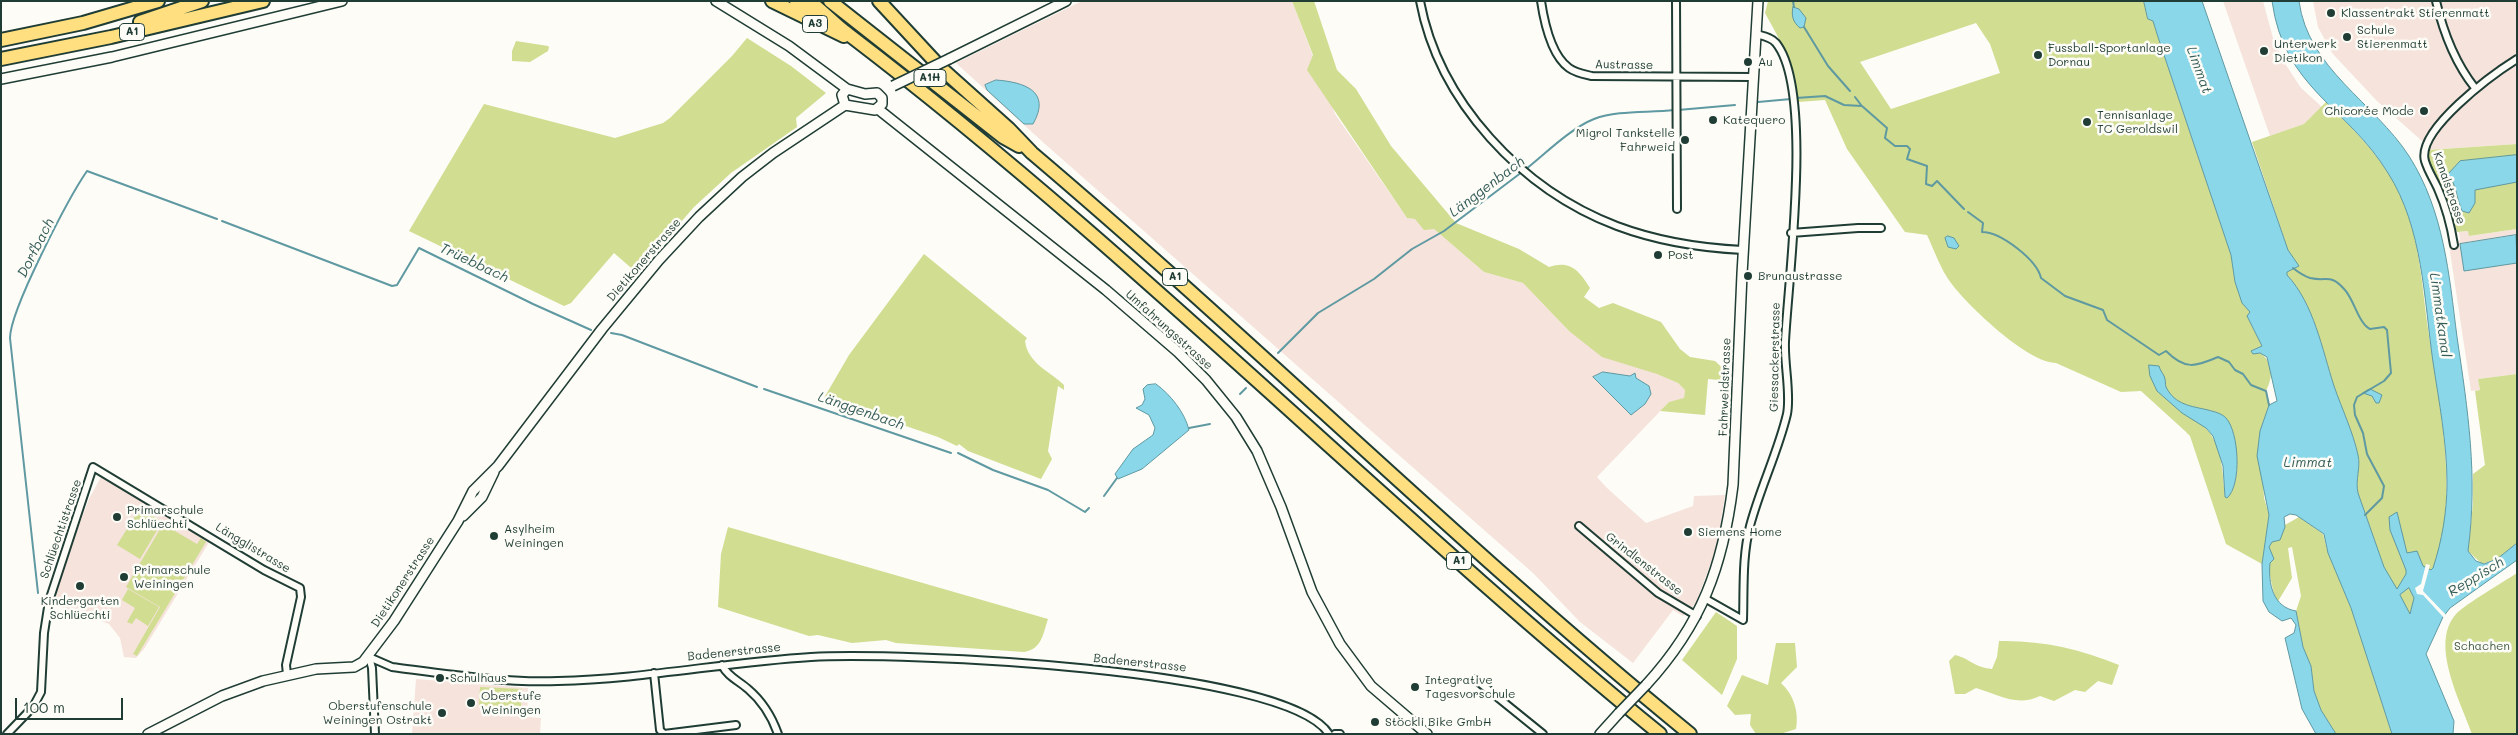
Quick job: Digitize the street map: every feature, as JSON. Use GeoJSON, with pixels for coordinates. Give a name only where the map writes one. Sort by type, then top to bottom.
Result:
{"type":"FeatureCollection","features":[{"type":"Feature","properties":{"kind":"highway","name":"A1"},"geometry":{"type":"LineString","coordinates":[[1,40],[83,23],[158,1]]}},
{"type":"Feature","properties":{"kind":"highway"},"geometry":{"type":"LineString","coordinates":[[1,59],[61,46],[202,8],[237,1]]}},
{"type":"Feature","properties":{"kind":"highway"},"geometry":{"type":"LineString","coordinates":[[202,8],[263,1]]}},
{"type":"Feature","properties":{"kind":"highway","name":"A3"},"geometry":{"type":"LineString","coordinates":[[772,1],[813,23],[860,43]]}},
{"type":"Feature","properties":{"kind":"highway"},"geometry":{"type":"LineString","coordinates":[[796,1],[844,32]]}},
{"type":"Feature","properties":{"kind":"highway"},"geometry":{"type":"LineString","coordinates":[[809,1],[844,32]]}},
{"type":"Feature","properties":{"kind":"highway","name":"A1H"},"geometry":{"type":"LineString","coordinates":[[830,1],[904,57],[1003,137],[1032,153]]}},
{"type":"Feature","properties":{"kind":"highway","name":"A1"},"geometry":{"type":"LineString","coordinates":[[879,1],[942,69],[1009,129],[1032,153],[1186,287],[1572,635],[1690,734]]}},
{"type":"Feature","properties":{"kind":"highway","name":"A1"},"geometry":{"type":"LineString","coordinates":[[844,32],[972,131],[1084,225],[1486,586],[1660,734]]}},
{"type":"Feature","properties":{"kind":"street"},"geometry":{"type":"LineString","coordinates":[[1,79],[112,57],[342,1]]}},
{"type":"Feature","properties":{"kind":"street"},"geometry":{"type":"LineString","coordinates":[[716,1],[770,32],[847,89],[865,94],[880,94],[1066,1]]}},
{"type":"Feature","properties":{"kind":"street"},"geometry":{"type":"LineString","coordinates":[[1420,1],[1431,42],[1465,106],[1489,136],[1530,175],[1576,206],[1617,226],[1677,242],[1743,250]]}},
{"type":"Feature","properties":{"kind":"street","name":"Austrasse"},"geometry":{"type":"LineString","coordinates":[[1542,1],[1547,26],[1556,50],[1563,63],[1576,72],[1592,76],[1753,77]]}},
{"type":"Feature","properties":{"kind":"street"},"geometry":{"type":"LineString","coordinates":[[1676,1],[1675,114],[1677,209]]}},
{"type":"Feature","properties":{"kind":"street","name":"Fahrweidstrasse"},"geometry":{"type":"LineString","coordinates":[[1600,734],[1677,648],[1706,599],[1723,548],[1733,485],[1743,250],[1758,1]]}},
{"type":"Feature","properties":{"kind":"street"},"geometry":{"type":"LineString","coordinates":[[2436,1],[2443,27],[2456,57],[2475,88]]}},
{"type":"Feature","properties":{"kind":"street","name":"Giessackerstrasse"},"geometry":{"type":"LineString","coordinates":[[1706,599],[1743,620],[1745,555],[1749,527],[1787,413],[1785,344],[1796,200],[1794,99],[1787,68],[1776,44],[1770,38],[1756,34]]}},
{"type":"Feature","properties":{"kind":"street","name":"Kanalstrasse"},"geometry":{"type":"LineString","coordinates":[[2454,245],[2445,205],[2425,160],[2424,148],[2431,135],[2475,88],[2517,59]]}},
{"type":"Feature","properties":{"kind":"street"},"geometry":{"type":"LineString","coordinates":[[847,89],[842,95],[845,106],[878,109],[882,101],[880,94]]}},
{"type":"Feature","properties":{"kind":"street","name":"Dietikonerstrasse"},"geometry":{"type":"LineString","coordinates":[[369,657],[458,521],[473,491],[498,466],[621,305],[685,231],[727,190],[757,165],[845,106]]}},
{"type":"Feature","properties":{"kind":"street","name":"Umfahrungsstrasse"},"geometry":{"type":"LineString","coordinates":[[878,109],[1106,290],[1178,352],[1206,380],[1236,417],[1260,459],[1278,499],[1312,592],[1340,644],[1376,690],[1427,734]]}},
{"type":"Feature","properties":{"kind":"street"},"geometry":{"type":"LineString","coordinates":[[1792,234],[1881,228]]}},
{"type":"Feature","properties":{"kind":"street","name":"Längglistrasse"},"geometry":{"type":"LineString","coordinates":[[94,467],[264,570],[300,588],[301,597],[286,665],[287,674]]}},
{"type":"Feature","properties":{"kind":"street","name":"Schlüechtistrasse"},"geometry":{"type":"LineString","coordinates":[[6,734],[33,707],[41,692],[45,624],[51,593],[94,467]]}},
{"type":"Feature","properties":{"kind":"street","name":"Grindlenstrasse"},"geometry":{"type":"LineString","coordinates":[[1579,526],[1658,592],[1697,616]]}},
{"type":"Feature","properties":{"kind":"street","name":"Badenerstrasse"},"geometry":{"type":"LineString","coordinates":[[369,657],[392,667],[536,681],[584,680],[810,657],[879,655],[956,659],[1145,675],[1192,681],[1258,698],[1312,718],[1324,725],[1329,734]]}},
{"type":"Feature","properties":{"kind":"street"},"geometry":{"type":"LineString","coordinates":[[148,734],[238,689],[287,674],[316,669],[354,667],[369,657],[372,668],[375,734]]}},
{"type":"Feature","properties":{"kind":"street"},"geometry":{"type":"LineString","coordinates":[[722,665],[725,672],[749,689],[773,720],[778,734]]}},
{"type":"Feature","properties":{"kind":"street"},"geometry":{"type":"LineString","coordinates":[[654,673],[660,730],[664,734],[736,726]]}},
{"type":"Feature","properties":{"kind":"street"},"geometry":{"type":"LineString","coordinates":[[1475,679],[1543,734]]}},
{"type":"Feature","properties":{"kind":"street"},"geometry":{"type":"LineString","coordinates":[[1335,734],[1340,734]]}},
{"type":"Feature","properties":{"kind":"shaded area"},"geometry":{"type":"Polygon","coordinates":[[[1082,1],[1292,1],[1335,114],[1407,218],[1415,219],[1434,229],[1484,272],[1523,283],[1569,331],[1586,342],[1678,383],[1685,390],[1684,399],[1669,402],[1597,477],[1646,523],[1693,506],[1694,496],[1725,495],[1717,546],[1696,603],[1683,616],[1673,610],[1633,663],[1580,622],[1533,573],[1045,144],[956,63],[1082,1]]]}},
{"type":"Feature","properties":{"kind":"shaded area"},"geometry":{"type":"Polygon","coordinates":[[[2223,1],[2263,1],[2273,38],[2284,62],[2301,88],[2322,107],[2304,124],[2270,136],[2223,1]]]}},
{"type":"Feature","properties":{"kind":"shaded area"},"geometry":{"type":"Polygon","coordinates":[[[2313,1],[2517,1],[2517,144],[2428,150],[2422,141],[2377,101],[2332,53],[2318,27],[2313,1]]]}},
{"type":"Feature","properties":{"kind":"shaded area"},"geometry":{"type":"Polygon","coordinates":[[[2517,229],[2517,374],[2478,379],[2480,390],[2471,391],[2449,245],[2458,244],[2460,239],[2459,232],[2468,231],[2470,236],[2517,229]]]}},
{"type":"Feature","properties":{"kind":"shaded area","name":"Primarschule Weiningen"},"geometry":{"type":"Polygon","coordinates":[[[101,477],[211,539],[144,649],[136,658],[124,657],[120,638],[109,624],[52,604],[69,551],[89,499],[101,477]]]}},
{"type":"Feature","properties":{"kind":"shaded area","name":"Oberstufe Weiningen"},"geometry":{"type":"Polygon","coordinates":[[[416,679],[528,688],[527,717],[541,718],[540,734],[412,734],[416,679]]]}},
{"type":"Feature","properties":{"kind":"green space"},"geometry":{"type":"Polygon","coordinates":[[[1292,1],[1314,1],[1337,70],[1356,89],[1391,146],[1456,223],[1519,249],[1549,267],[1563,265],[1574,268],[1590,288],[1584,297],[1599,308],[1613,303],[1661,322],[1680,349],[1690,357],[1715,361],[1729,374],[1729,381],[1708,379],[1705,415],[1660,411],[1669,402],[1684,398],[1685,390],[1678,383],[1657,374],[1602,357],[1569,331],[1523,283],[1484,272],[1434,229],[1424,230],[1415,219],[1407,218],[1307,70],[1313,55],[1292,1]]]}},
{"type":"Feature","properties":{"kind":"green space"},"geometry":{"type":"Polygon","coordinates":[[[1768,1],[2144,1],[2148,19],[2153,21],[2231,255],[2235,282],[2242,303],[2251,312],[2248,318],[2262,346],[2251,351],[2254,354],[2260,353],[2270,365],[2271,375],[2266,391],[2269,405],[2260,431],[2264,498],[2269,515],[2262,564],[2226,544],[2190,436],[2141,391],[2121,392],[2056,363],[2044,361],[2030,354],[1999,332],[1959,293],[1944,272],[1927,235],[1905,232],[1847,149],[1825,100],[1798,102],[1791,67],[1765,13],[1768,1]],[[1976,23],[1860,62],[1891,109],[2000,73],[1990,44],[1976,23]],[[2201,424],[2214,439],[2220,457],[2225,497],[2227,498],[2232,492],[2235,483],[2237,463],[2231,426],[2201,424]]]}},
{"type":"Feature","properties":{"kind":"green space"},"geometry":{"type":"Polygon","coordinates":[[[747,38],[791,66],[826,93],[796,118],[797,127],[731,173],[694,207],[637,273],[614,253],[571,303],[564,306],[409,231],[484,104],[615,138],[663,123],[670,118],[732,56],[747,38]]]}},
{"type":"Feature","properties":{"kind":"green space"},"geometry":{"type":"Polygon","coordinates":[[[516,41],[549,47],[548,51],[530,62],[512,61],[512,51],[516,41]]]}},
{"type":"Feature","properties":{"kind":"green space"},"geometry":{"type":"Polygon","coordinates":[[[2326,102],[2370,149],[2389,174],[2404,203],[2414,234],[2420,265],[2444,437],[2445,514],[2440,550],[2429,584],[2410,615],[2384,567],[2358,493],[2359,460],[2356,446],[2334,386],[2311,313],[2304,299],[2287,275],[2287,272],[2298,266],[2288,250],[2252,142],[2304,124],[2326,102]]]}},
{"type":"Feature","properties":{"kind":"green space"},"geometry":{"type":"Polygon","coordinates":[[[2517,144],[2517,229],[2469,236],[2468,231],[2457,232],[2443,190],[2428,160],[2428,150],[2517,144]]]}},
{"type":"Feature","properties":{"kind":"green space"},"geometry":{"type":"Polygon","coordinates":[[[924,254],[1027,338],[1025,341],[1030,356],[1064,385],[1064,390],[1058,386],[1048,451],[1052,459],[1041,479],[968,451],[959,444],[957,446],[938,437],[824,398],[849,355],[924,254]]]}},
{"type":"Feature","properties":{"kind":"green space"},"geometry":{"type":"Polygon","coordinates":[[[2517,374],[2517,543],[2497,559],[2482,564],[2468,551],[2473,504],[2473,474],[2485,465],[2475,391],[2480,390],[2478,379],[2517,374]]]}},
{"type":"Feature","properties":{"kind":"green space"},"geometry":{"type":"Polygon","coordinates":[[[140,508],[162,522],[140,559],[117,545],[140,508]]]}},
{"type":"Feature","properties":{"kind":"green space"},"geometry":{"type":"Polygon","coordinates":[[[2299,517],[2323,534],[2328,553],[2351,608],[2392,734],[2336,734],[2321,710],[2314,691],[2311,666],[2303,647],[2296,611],[2301,596],[2292,547],[2288,548],[2292,578],[2277,603],[2271,581],[2268,555],[2271,542],[2276,540],[2285,525],[2299,517]]]}},
{"type":"Feature","properties":{"kind":"green space"},"geometry":{"type":"Polygon","coordinates":[[[163,524],[197,544],[201,538],[206,542],[137,656],[133,654],[160,607],[126,587],[163,524]]]}},
{"type":"Feature","properties":{"kind":"green space"},"geometry":{"type":"Polygon","coordinates":[[[728,527],[1048,619],[1043,635],[1035,648],[1024,652],[896,643],[886,640],[852,643],[818,635],[809,636],[718,607],[721,554],[728,527]]]}},
{"type":"Feature","properties":{"kind":"green space","name":"Schachen"},"geometry":{"type":"Polygon","coordinates":[[[2517,573],[2517,734],[2472,734],[2455,690],[2446,657],[2448,626],[2461,609],[2517,573]]]}},
{"type":"Feature","properties":{"kind":"green space"},"geometry":{"type":"Polygon","coordinates":[[[128,589],[159,607],[148,626],[136,618],[132,624],[127,622],[135,608],[122,600],[128,589]]]}},
{"type":"Feature","properties":{"kind":"green space"},"geometry":{"type":"Polygon","coordinates":[[[1716,612],[1737,626],[1737,659],[1722,695],[1682,660],[1716,612]]]}},
{"type":"Feature","properties":{"kind":"green space"},"geometry":{"type":"Polygon","coordinates":[[[1999,641],[2030,642],[2075,650],[2119,665],[2112,685],[2098,681],[2085,692],[2075,690],[2054,701],[2040,696],[2024,700],[2008,699],[1976,688],[1965,694],[1955,694],[1949,661],[1955,655],[1980,667],[1992,669],[1997,657],[1999,641]]]}},
{"type":"Feature","properties":{"kind":"green space"},"geometry":{"type":"Polygon","coordinates":[[[1776,643],[1795,643],[1797,667],[1781,683],[1792,698],[1796,710],[1796,729],[1780,734],[1756,734],[1750,725],[1751,714],[1735,715],[1727,706],[1742,675],[1768,685],[1776,643]]]}},
{"type":"Feature","properties":{"kind":"green space"},"geometry":{"type":"Polygon","coordinates":[[[480,687],[522,689],[521,707],[479,705],[480,687]]]}},
{"type":"Feature","properties":{"kind":"water","name":"Limmat"},"geometry":{"type":"Polygon","coordinates":[[[2144,1],[2202,1],[2288,250],[2299,266],[2287,272],[2287,275],[2304,299],[2311,313],[2334,386],[2356,446],[2359,460],[2358,493],[2384,567],[2397,589],[2406,574],[2406,570],[2390,530],[2389,517],[2397,512],[2407,553],[2417,551],[2423,566],[2431,570],[2441,537],[2447,494],[2444,438],[2424,289],[2415,240],[2400,194],[2388,173],[2372,150],[2319,95],[2289,56],[2279,31],[2272,1],[2299,1],[2305,25],[2315,46],[2344,84],[2395,137],[2421,177],[2437,221],[2448,267],[2465,391],[2472,470],[2471,523],[2468,551],[2476,561],[2484,564],[2497,559],[2517,543],[2517,560],[2450,608],[2443,617],[2426,654],[2454,721],[2453,734],[2392,734],[2351,608],[2328,553],[2324,534],[2296,515],[2290,514],[2284,517],[2285,527],[2280,540],[2272,542],[2269,547],[2274,559],[2270,563],[2271,586],[2277,600],[2282,605],[2296,611],[2303,647],[2311,666],[2314,691],[2321,710],[2336,734],[2316,734],[2302,709],[2285,638],[2294,633],[2296,625],[2291,618],[2282,621],[2269,612],[2263,601],[2262,564],[2269,515],[2257,456],[2260,431],[2269,405],[2277,401],[2267,357],[2260,353],[2253,354],[2251,351],[2262,346],[2247,316],[2250,312],[2242,303],[2235,282],[2231,255],[2153,21],[2148,19],[2144,1]],[[2409,588],[2400,595],[2410,614],[2414,598],[2409,588]]]}},
{"type":"Feature","properties":{"kind":"water"},"geometry":{"type":"Polygon","coordinates":[[[1793,7],[1799,9],[1806,18],[1804,27],[1800,28],[1794,21],[1792,16],[1793,7]]]}},
{"type":"Feature","properties":{"kind":"water"},"geometry":{"type":"Polygon","coordinates":[[[996,80],[1016,83],[1032,90],[1037,96],[1039,103],[1038,113],[1033,124],[1024,124],[987,90],[985,85],[996,80]]]}},
{"type":"Feature","properties":{"kind":"water"},"geometry":{"type":"Polygon","coordinates":[[[2517,155],[2517,182],[2475,190],[2475,203],[2469,213],[2462,211],[2448,174],[2460,161],[2517,155]]]}},
{"type":"Feature","properties":{"kind":"water"},"geometry":{"type":"Polygon","coordinates":[[[2516,235],[2517,263],[2464,271],[2460,244],[2516,235]]]}},
{"type":"Feature","properties":{"kind":"water"},"geometry":{"type":"Polygon","coordinates":[[[1948,236],[1954,238],[1959,246],[1956,249],[1948,247],[1945,238],[1948,236]]]}},
{"type":"Feature","properties":{"kind":"water"},"geometry":{"type":"Polygon","coordinates":[[[2149,365],[2159,366],[2165,377],[2166,387],[2174,398],[2184,404],[2213,411],[2226,418],[2234,435],[2237,458],[2235,482],[2227,498],[2225,497],[2223,466],[2213,436],[2206,428],[2182,413],[2157,391],[2150,376],[2149,365]]]}},
{"type":"Feature","properties":{"kind":"water"},"geometry":{"type":"Polygon","coordinates":[[[1603,372],[1630,376],[1635,373],[1636,378],[1649,386],[1651,394],[1645,404],[1631,415],[1593,377],[1603,372]]]}},
{"type":"Feature","properties":{"kind":"water"},"geometry":{"type":"Polygon","coordinates":[[[1156,384],[1177,405],[1189,430],[1142,469],[1118,479],[1115,474],[1133,449],[1153,435],[1155,428],[1149,415],[1136,408],[1142,405],[1145,399],[1143,389],[1147,385],[1156,384]]]}},
{"type":"Feature","properties":{"kind":"water"},"geometry":{"type":"Polygon","coordinates":[[[2370,389],[2382,395],[2379,403],[2376,403],[2372,396],[2363,393],[2370,389]]]}},
{"type":"Feature","properties":{"kind":"pier"},"geometry":{"type":"Polygon","coordinates":[[[2426,564],[2430,565],[2423,591],[2447,616],[2445,619],[2423,595],[2417,594],[2415,588],[2421,584],[2426,564]]]}},
{"type":"Feature","properties":{"kind":"waterway"},"geometry":{"type":"LineString","coordinates":[[1793,1],[1794,7]]}},
{"type":"Feature","properties":{"kind":"waterway"},"geometry":{"type":"LineString","coordinates":[[1804,27],[1828,66],[1850,91]]}},
{"type":"Feature","properties":{"kind":"waterway","name":"Länggenbach"},"geometry":{"type":"LineString","coordinates":[[1796,98],[1825,96],[1844,105],[1862,106],[1887,128],[1885,138],[1895,146],[1907,146],[1910,149],[1907,159],[1927,166],[1926,184],[1932,186],[1937,181],[1964,209]]}},
{"type":"Feature","properties":{"kind":"waterway"},"geometry":{"type":"LineString","coordinates":[[1855,97],[1861,105]]}},
{"type":"Feature","properties":{"kind":"waterway","name":"Länggenbach"},"geometry":{"type":"LineString","coordinates":[[1758,102],[1791,99]]}},
{"type":"Feature","properties":{"kind":"waterway","name":"Länggenbach"},"geometry":{"type":"LineString","coordinates":[[1678,110],[1735,105]]}},
{"type":"Feature","properties":{"kind":"waterway","name":"Länggenbach"},"geometry":{"type":"LineString","coordinates":[[1526,169],[1576,128],[1594,119],[1623,113],[1674,110]]}},
{"type":"Feature","properties":{"kind":"waterway","name":"Dorfbach"},"geometry":{"type":"LineString","coordinates":[[38,593],[10,338],[20,304],[42,254],[67,204],[87,171],[217,219]]}},
{"type":"Feature","properties":{"kind":"waterway","name":"Länggenbach"},"geometry":{"type":"LineString","coordinates":[[1278,353],[1318,313],[1374,279],[1412,249],[1444,231],[1522,172]]}},
{"type":"Feature","properties":{"kind":"waterway","name":"Länggenbach"},"geometry":{"type":"LineString","coordinates":[[1968,212],[1983,223],[1982,232],[1999,237],[2017,248],[2033,263],[2041,278],[2065,296],[2103,310],[2107,320],[2159,355],[2166,351],[2179,361],[2190,365],[2196,365],[2218,357],[2229,362],[2235,370],[2243,374],[2251,385],[2266,391],[2269,405]]}},
{"type":"Feature","properties":{"kind":"waterway","name":"Trüebbach"},"geometry":{"type":"LineString","coordinates":[[222,221],[392,286],[397,285],[419,248],[591,330]]}},
{"type":"Feature","properties":{"kind":"waterway"},"geometry":{"type":"LineString","coordinates":[[2293,268],[2310,278],[2329,279],[2336,282],[2348,294],[2366,326],[2370,329],[2384,327],[2387,330],[2391,373],[2384,381],[2357,397],[2354,405],[2355,415],[2363,433],[2367,454],[2384,486],[2382,498],[2365,515]]}},
{"type":"Feature","properties":{"kind":"waterway"},"geometry":{"type":"LineString","coordinates":[[611,333],[622,335],[757,387]]}},
{"type":"Feature","properties":{"kind":"waterway"},"geometry":{"type":"LineString","coordinates":[[1240,394],[1246,388]]}},
{"type":"Feature","properties":{"kind":"waterway","name":"Länggenbach"},"geometry":{"type":"LineString","coordinates":[[764,389],[951,453]]}},
{"type":"Feature","properties":{"kind":"waterway"},"geometry":{"type":"LineString","coordinates":[[1189,428],[1210,424]]}},
{"type":"Feature","properties":{"kind":"waterway"},"geometry":{"type":"LineString","coordinates":[[958,453],[993,470],[1048,490],[1085,512],[1089,508]]}},
{"type":"Feature","properties":{"kind":"waterway"},"geometry":{"type":"LineString","coordinates":[[1104,496],[1117,478]]}},
{"type":"Feature","properties":{"kind":"place","name":"Klassentrakt Stierenmatt"},"geometry":{"type":"Point","coordinates":[2331,13]}},
{"type":"Feature","properties":{"kind":"place","name":"Schule Stierenmatt"},"geometry":{"type":"Point","coordinates":[2347,37]}},
{"type":"Feature","properties":{"kind":"place","name":"Unterwerk Dietikon"},"geometry":{"type":"Point","coordinates":[2264,51]}},
{"type":"Feature","properties":{"kind":"place","name":"Fussball-Sportanlage Dornau"},"geometry":{"type":"Point","coordinates":[2038,55]}},
{"type":"Feature","properties":{"kind":"place","name":"Au"},"geometry":{"type":"Point","coordinates":[1748,62]}},
{"type":"Feature","properties":{"kind":"place","name":"Chicorée Mode"},"geometry":{"type":"Point","coordinates":[2424,111]}},
{"type":"Feature","properties":{"kind":"place","name":"Katequero"},"geometry":{"type":"Point","coordinates":[1713,120]}},
{"type":"Feature","properties":{"kind":"place","name":"Tennisanlage TC Geroldswil"},"geometry":{"type":"Point","coordinates":[2087,122]}},
{"type":"Feature","properties":{"kind":"place","name":"Migrol Tankstelle Fahrweid"},"geometry":{"type":"Point","coordinates":[1685,140]}},
{"type":"Feature","properties":{"kind":"place","name":"Post"},"geometry":{"type":"Point","coordinates":[1658,255]}},
{"type":"Feature","properties":{"kind":"place","name":"Brunaustrasse"},"geometry":{"type":"Point","coordinates":[1748,276]}},
{"type":"Feature","properties":{"kind":"place","name":"Primarschule Schlüechti"},"geometry":{"type":"Point","coordinates":[117,517]}},
{"type":"Feature","properties":{"kind":"place","name":"Siemens Home"},"geometry":{"type":"Point","coordinates":[1688,532]}},
{"type":"Feature","properties":{"kind":"place","name":"Asylheim Weiningen"},"geometry":{"type":"Point","coordinates":[494,536]}},
{"type":"Feature","properties":{"kind":"place","name":"Primarschule Weiningen"},"geometry":{"type":"Point","coordinates":[124,577]}},
{"type":"Feature","properties":{"kind":"place","name":"Kindergarten Schlüechti"},"geometry":{"type":"Point","coordinates":[80,586]}},
{"type":"Feature","properties":{"kind":"place","name":"Schulhaus"},"geometry":{"type":"Point","coordinates":[440,678]}},
{"type":"Feature","properties":{"kind":"place","name":"Integrative Tagesvorschule"},"geometry":{"type":"Point","coordinates":[1415,687]}},
{"type":"Feature","properties":{"kind":"place","name":"Oberstufe Weiningen"},"geometry":{"type":"Point","coordinates":[471,703]}},
{"type":"Feature","properties":{"kind":"place","name":"Oberstufenschule Weiningen Ostrakt"},"geometry":{"type":"Point","coordinates":[442,713]}},
{"type":"Feature","properties":{"kind":"place","name":"Stöckli Bike GmbH"},"geometry":{"type":"Point","coordinates":[1375,722]}},
{"type":"Feature","properties":{"kind":"water label","name":"Limmatkanal"},"geometry":{"type":"Point","coordinates":[2440,315]}},
{"type":"Feature","properties":{"kind":"water label","name":"Reppisch"},"geometry":{"type":"Point","coordinates":[2476,577]}}]}
